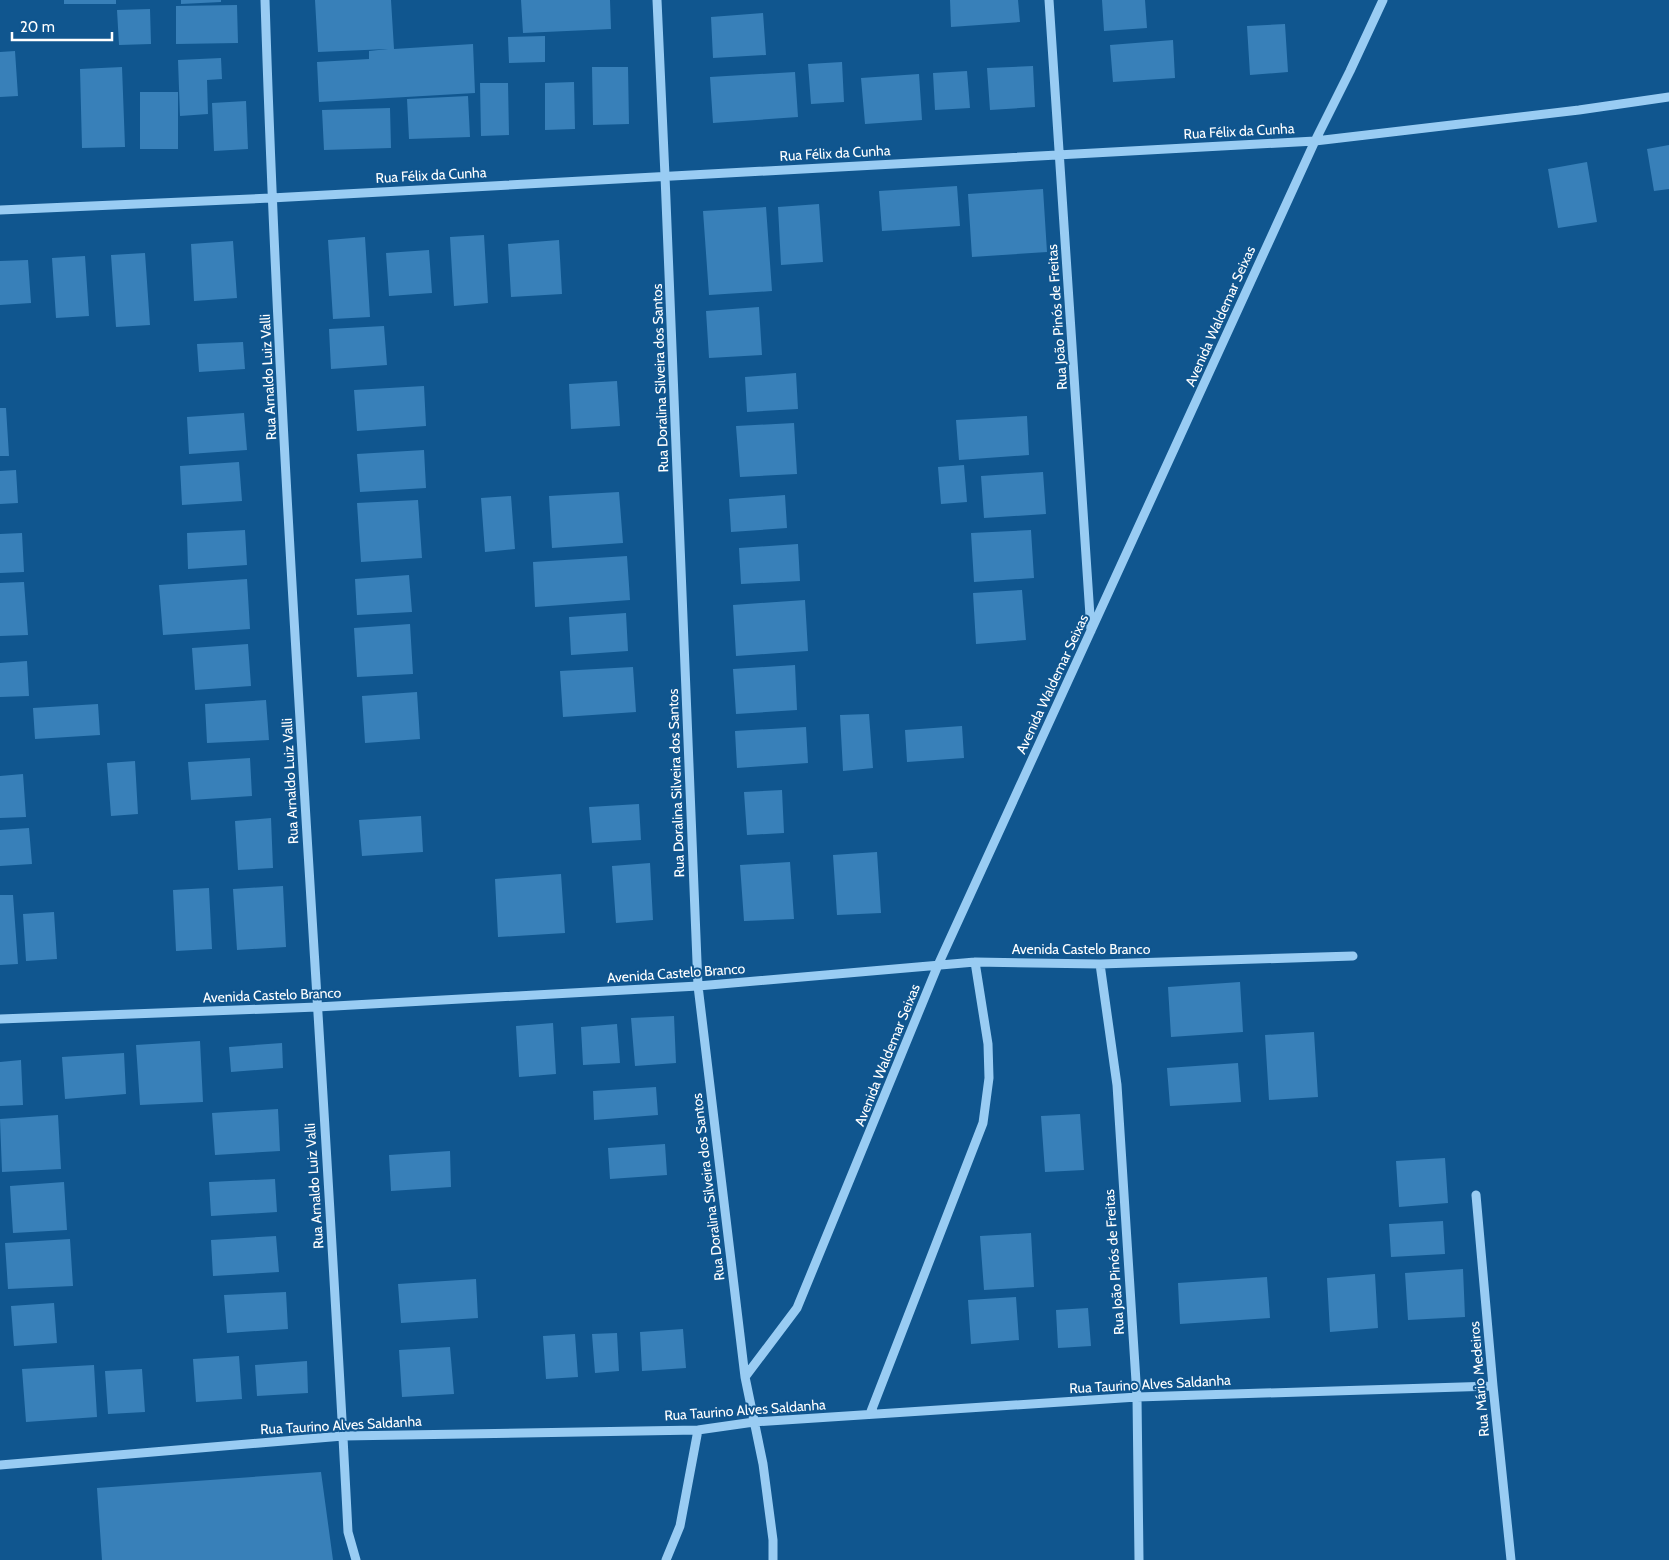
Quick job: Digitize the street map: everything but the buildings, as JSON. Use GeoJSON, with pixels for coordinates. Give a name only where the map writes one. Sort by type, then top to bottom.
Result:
{"type":"FeatureCollection","features":[{"type":"Feature","properties":{"kind":"street","name":"Rua Arnaldo Luiz Valli"},"geometry":{"type":"LineString","coordinates":[[265,0],[272,198],[317,1007],[348,1532],[356,1560]]}},
{"type":"Feature","properties":{"kind":"street","name":"Rua Doralina Silveira dos Santos"},"geometry":{"type":"LineString","coordinates":[[657,0],[666,176],[698,986],[745,1377],[763,1464],[773,1540],[773,1560]]}},
{"type":"Feature","properties":{"kind":"street","name":"Rua João Pinós de Freitas"},"geometry":{"type":"LineString","coordinates":[[1049,0],[1091,633]]}},
{"type":"Feature","properties":{"kind":"street","name":"Avenida Waldemar Seixas"},"geometry":{"type":"LineString","coordinates":[[745,1377],[797,1308],[938,965],[1315,141],[1383,0]]}},
{"type":"Feature","properties":{"kind":"street","name":"Rua Félix da Cunha"},"geometry":{"type":"LineString","coordinates":[[0,210],[272,198],[1315,141],[1579,110],[1669,96]]}},
{"type":"Feature","properties":{"kind":"street","name":"Avenida Castelo Branco"},"geometry":{"type":"LineString","coordinates":[[0,1020],[317,1007],[698,986],[975,962],[1100,964],[1353,956]]}},
{"type":"Feature","properties":{"kind":"street"},"geometry":{"type":"LineString","coordinates":[[870,1414],[983,1123],[989,1078],[988,1044],[975,962]]}},
{"type":"Feature","properties":{"kind":"street","name":"Rua João Pinós de Freitas"},"geometry":{"type":"LineString","coordinates":[[1100,964],[1116,1085],[1137,1398],[1139,1560]]}},
{"type":"Feature","properties":{"kind":"street","name":"Rua Mário Medeiros"},"geometry":{"type":"LineString","coordinates":[[1476,1195],[1511,1560]]}},
{"type":"Feature","properties":{"kind":"street","name":"Rua Taurino Alves Saldanha"},"geometry":{"type":"LineString","coordinates":[[0,1465],[343,1436],[698,1430],[754,1422],[1137,1398],[1493,1386]]}},
{"type":"Feature","properties":{"kind":"street"},"geometry":{"type":"LineString","coordinates":[[666,1560],[680,1526],[698,1430]]}}]}
